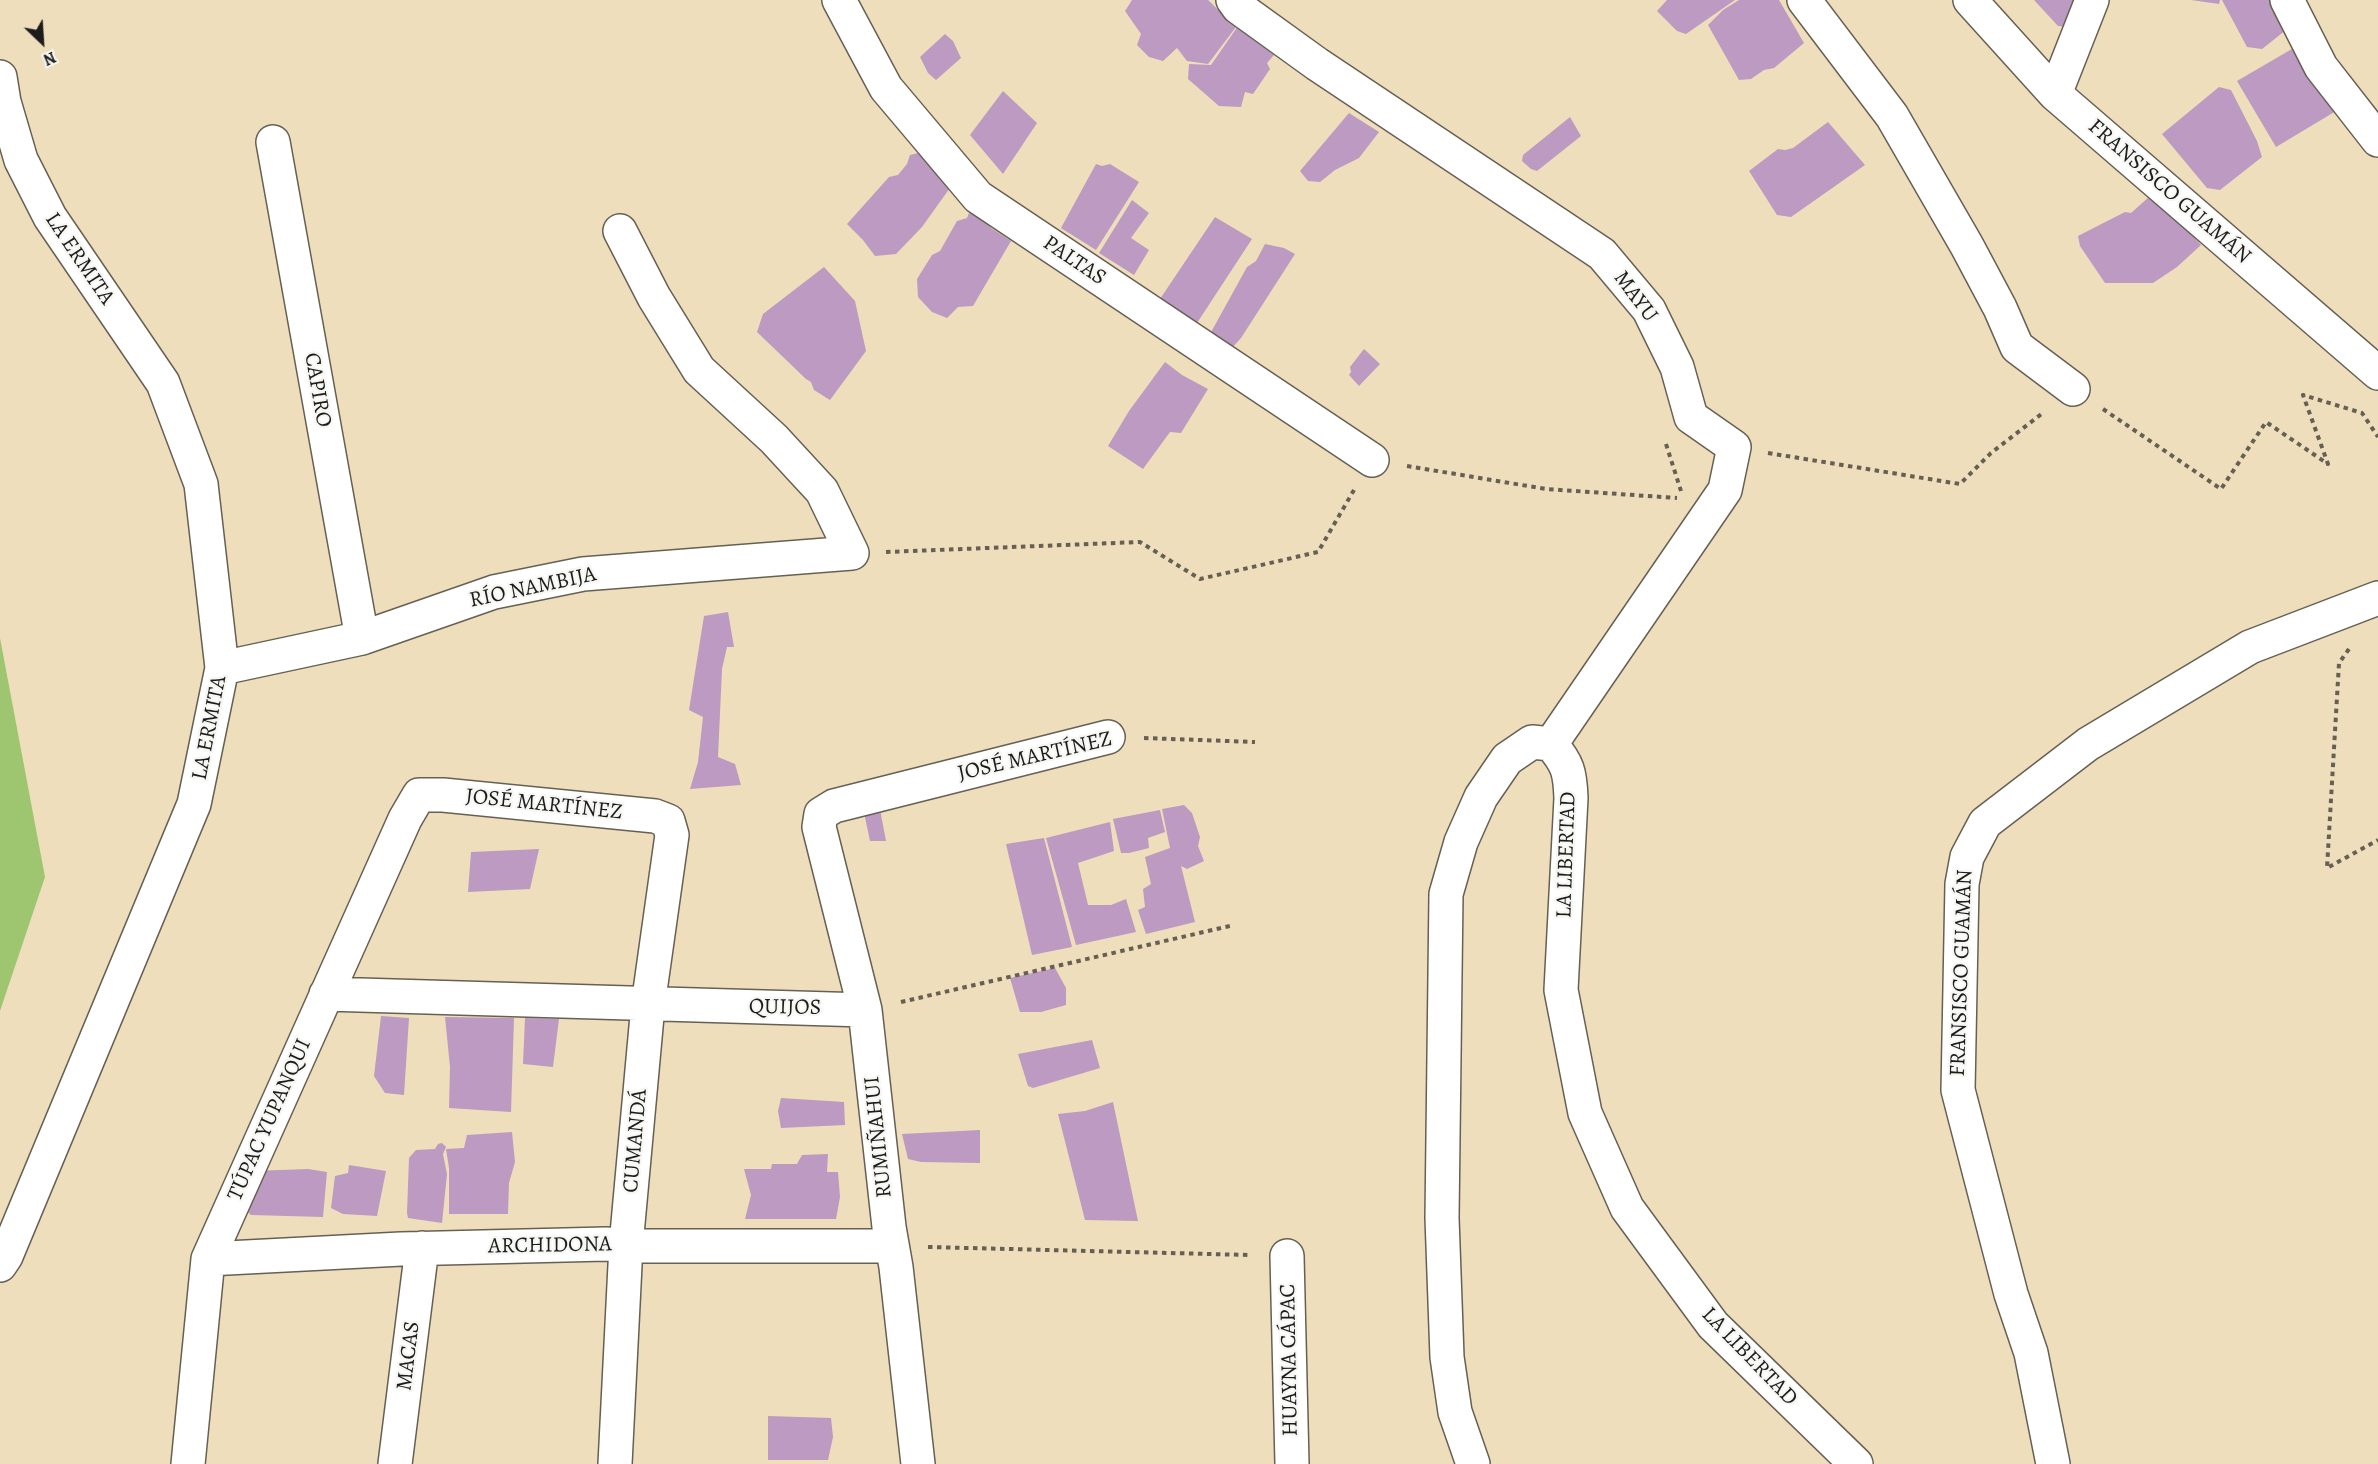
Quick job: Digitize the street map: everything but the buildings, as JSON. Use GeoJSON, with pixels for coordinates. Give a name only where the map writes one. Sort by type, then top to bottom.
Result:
{"type":"FeatureCollection","features":[{"type":"Feature","properties":{"kind":"street","name":"PALTAS"},"geometry":{"type":"LineString","coordinates":[[839,0],[886,88],[978,197],[1372,460]]}},
{"type":"Feature","properties":{"kind":"street","name":"MAYU"},"geometry":{"type":"LineString","coordinates":[[1233,0],[1238,7],[1317,64],[1602,254],[1649,310],[1677,367],[1691,417],[1734,447]]}},
{"type":"Feature","properties":{"kind":"street","name":"FRANSISCO GUAMÁN"},"geometry":{"type":"LineString","coordinates":[[1970,0],[2055,94],[2378,373]]}},
{"type":"Feature","properties":{"kind":"street"},"geometry":{"type":"LineString","coordinates":[[2055,94],[2092,0]]}},
{"type":"Feature","properties":{"kind":"street"},"geometry":{"type":"LineString","coordinates":[[2287,0],[2321,67],[2378,140]]}},
{"type":"Feature","properties":{"kind":"street"},"geometry":{"type":"LineString","coordinates":[[1812,7],[1892,116],[2000,308],[2016,347],[2073,389]]}},
{"type":"Feature","properties":{"kind":"street","name":"LA ERMITA"},"geometry":{"type":"LineString","coordinates":[[0,77],[6,132],[50,217],[163,383],[201,484],[222,668],[194,804],[6,1257],[0,1265]]}},
{"type":"Feature","properties":{"kind":"street","name":"CAPIRO"},"geometry":{"type":"LineString","coordinates":[[273,142],[362,638]]}},
{"type":"Feature","properties":{"kind":"street","name":"RÍO NAMBIJA"},"geometry":{"type":"LineString","coordinates":[[222,668],[362,638],[494,592],[583,574],[852,553],[822,491],[774,439],[699,370],[654,297],[620,231]]}},
{"type":"Feature","properties":{"kind":"street"},"geometry":{"type":"LineString","coordinates":[[1473,1464],[1455,1412],[1447,1357],[1442,1218],[1446,894],[1465,833],[1481,797],[1507,759],[1532,742],[1551,744],[1725,490],[1734,447]]}},
{"type":"Feature","properties":{"kind":"street","name":"FRANSISCO GUAMÁN"},"geometry":{"type":"LineString","coordinates":[[2053,1464],[2031,1353],[2011,1294],[1958,1090],[1962,884],[1967,857],[1985,823],[2088,744],[2250,647],[2378,598]]}},
{"type":"Feature","properties":{"kind":"street","name":"JOSÉ MARTÍNEZ"},"geometry":{"type":"LineString","coordinates":[[821,814],[834,806],[1108,736]]}},
{"type":"Feature","properties":{"kind":"street","name":"LA LIBERTAD"},"geometry":{"type":"LineString","coordinates":[[1551,744],[1564,759],[1570,778],[1571,798],[1561,990],[1585,1113],[1627,1208],[1713,1325],[1856,1464]]}},
{"type":"Feature","properties":{"kind":"street","name":"JOSÉ MARTÍNEZ"},"geometry":{"type":"LineString","coordinates":[[419,795],[443,795],[655,816],[668,821]]}},
{"type":"Feature","properties":{"kind":"street","name":"TÚPAC YUPANQUI"},"geometry":{"type":"LineString","coordinates":[[188,1464],[208,1260],[405,819],[419,795]]}},
{"type":"Feature","properties":{"kind":"street","name":"RUMIÑAHUI"},"geometry":{"type":"LineString","coordinates":[[821,814],[819,827],[865,1010],[918,1464]]}},
{"type":"Feature","properties":{"kind":"street","name":"CUMANDÁ"},"geometry":{"type":"LineString","coordinates":[[615,1464],[626,1245],[648,1005],[672,834],[668,821]]}},
{"type":"Feature","properties":{"kind":"street","name":"QUIJOS"},"geometry":{"type":"LineString","coordinates":[[326,994],[865,1010]]}},
{"type":"Feature","properties":{"kind":"street","name":"ARCHIDONA"},"geometry":{"type":"LineString","coordinates":[[208,1260],[422,1248],[626,1245],[892,1246]]}},
{"type":"Feature","properties":{"kind":"street","name":"MACAS"},"geometry":{"type":"LineString","coordinates":[[395,1464],[422,1248]]}},
{"type":"Feature","properties":{"kind":"street","name":"HUAYNA CÁPAC"},"geometry":{"type":"LineString","coordinates":[[1287,1256],[1292,1464]]}},
{"type":"Feature","properties":{"kind":"path"},"geometry":{"type":"LineString","coordinates":[[1734,447],[1960,484],[1991,453],[2073,389],[2221,489],[2266,422],[2328,464],[2303,394],[2362,413],[2378,437]]}},
{"type":"Feature","properties":{"kind":"path"},"geometry":{"type":"LineString","coordinates":[[2351,647],[2339,663],[2327,868],[2378,840]]}},
{"type":"Feature","properties":{"kind":"path","name":"JOSÉ MARTÍNEZ"},"geometry":{"type":"LineString","coordinates":[[1108,736],[1255,742]]}},
{"type":"Feature","properties":{"kind":"path"},"geometry":{"type":"LineString","coordinates":[[865,1010],[1234,925]]}},
{"type":"Feature","properties":{"kind":"path"},"geometry":{"type":"LineString","coordinates":[[892,1246],[1287,1256]]}},
{"type":"Feature","properties":{"kind":"green space"},"geometry":{"type":"Polygon","coordinates":[[[0,638],[45,877],[0,1011],[0,638]]]}}]}
